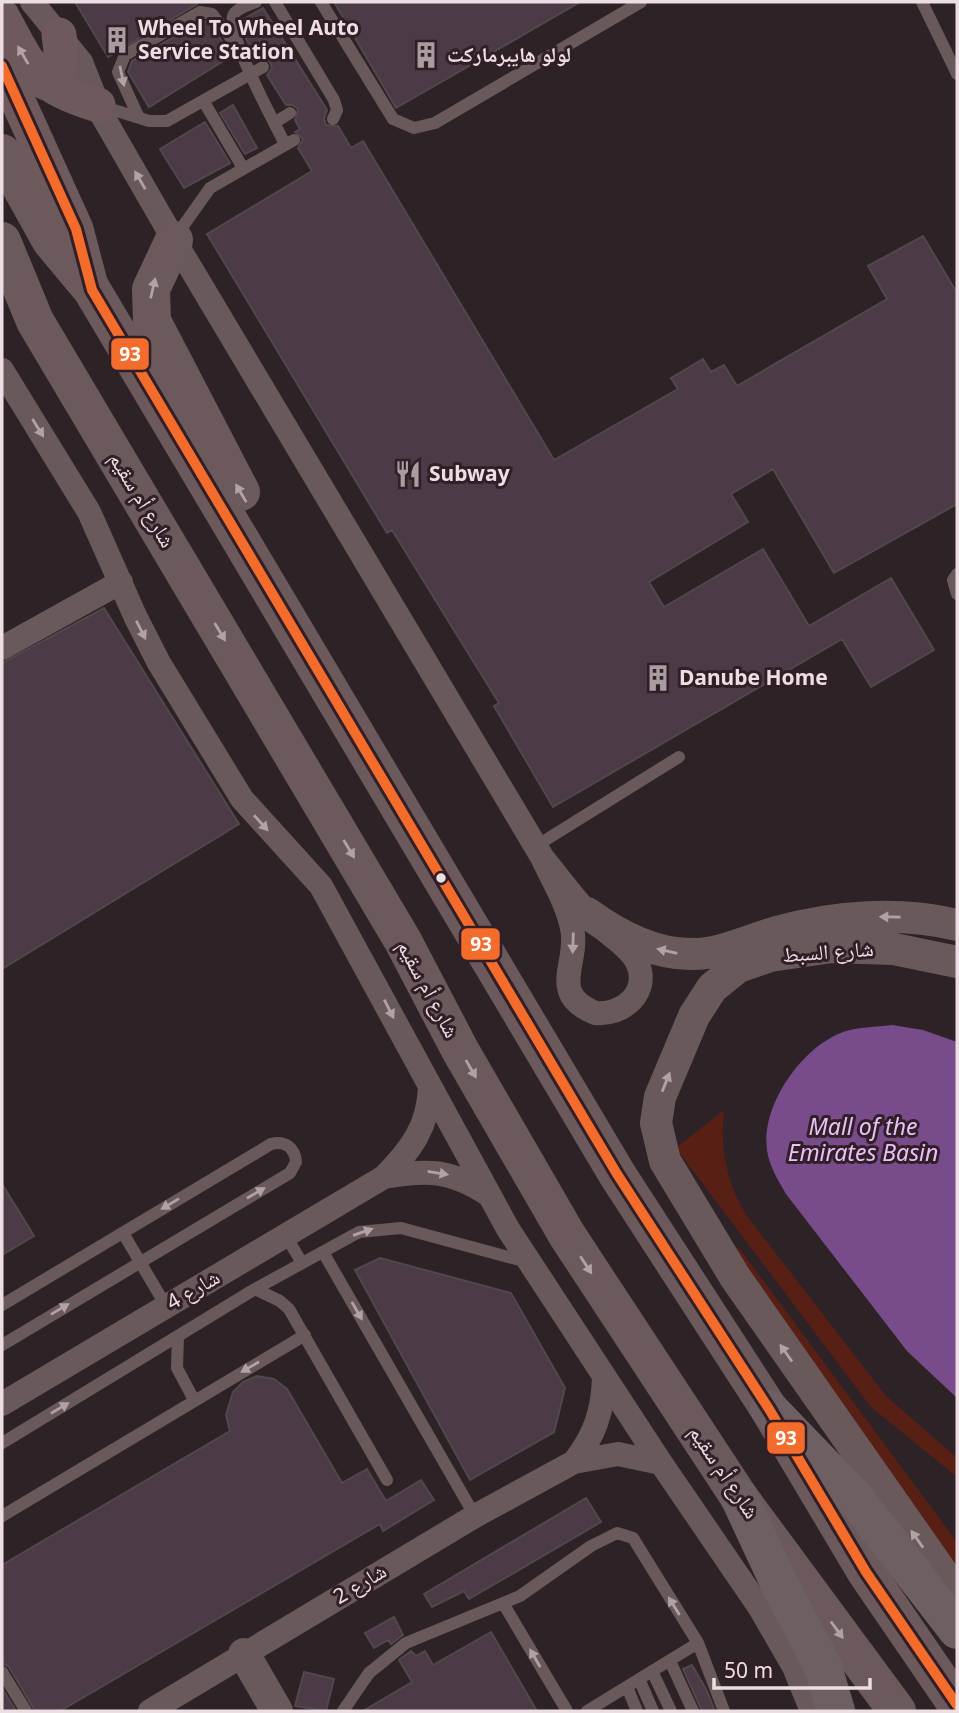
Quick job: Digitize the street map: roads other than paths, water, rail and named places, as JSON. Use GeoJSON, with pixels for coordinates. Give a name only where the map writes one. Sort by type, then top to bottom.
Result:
{"type":"FeatureCollection","features":[{"type":"Feature","properties":{"kind":"highway"},"geometry":{"type":"LineString","coordinates":[[769,1409],[855,1498],[957,1630]]}},
{"type":"Feature","properties":{"kind":"highway"},"geometry":{"type":"LineString","coordinates":[[739,1497],[765,1556],[823,1667],[836,1711]]}},
{"type":"Feature","properties":{"kind":"main road"},"geometry":{"type":"LineString","coordinates":[[2,16],[28,63],[46,83],[66,95],[98,105]]}},
{"type":"Feature","properties":{"kind":"main road"},"geometry":{"type":"LineString","coordinates":[[46,83],[53,78],[62,63],[59,35]]}},
{"type":"Feature","properties":{"kind":"main road"},"geometry":{"type":"LineString","coordinates":[[2,66],[76,229],[92,290]]}},
{"type":"Feature","properties":{"kind":"main road"},"geometry":{"type":"LineString","coordinates":[[2,153],[51,241],[92,290],[274,601],[617,1174],[769,1409],[866,1572],[957,1705]]}},
{"type":"Feature","properties":{"kind":"main road"},"geometry":{"type":"LineString","coordinates":[[174,240],[151,289],[152,321],[273,551],[278,572],[274,601]]}},
{"type":"Feature","properties":{"kind":"main road","name":"شارع أم سقيم"},"geometry":{"type":"LineString","coordinates":[[2,241],[36,321],[403,941],[529,1173],[739,1497],[897,1711]]}},
{"type":"Feature","properties":{"kind":"main road"},"geometry":{"type":"LineString","coordinates":[[2,285],[36,321]]}},
{"type":"Feature","properties":{"kind":"street"},"geometry":{"type":"LineString","coordinates":[[32,2],[85,69],[98,105],[174,240],[539,851],[587,913],[632,953],[640,970],[635,997],[613,1013],[586,1010],[569,989],[568,971],[573,952],[573,933],[539,851]]}},
{"type":"Feature","properties":{"kind":"street"},"geometry":{"type":"LineString","coordinates":[[2,370],[89,512],[159,663],[242,799],[321,886],[488,1194],[529,1263],[766,1618],[794,1667],[812,1711]]}},
{"type":"Feature","properties":{"kind":"street"},"geometry":{"type":"LineString","coordinates":[[2,648],[121,582]]}},
{"type":"Feature","properties":{"kind":"street"},"geometry":{"type":"LineString","coordinates":[[587,913],[634,940],[668,952],[687,954],[719,951],[780,931],[839,919],[896,917],[957,925]]}},
{"type":"Feature","properties":{"kind":"street","name":"شارع السبط"},"geometry":{"type":"LineString","coordinates":[[957,962],[894,949],[832,947],[770,956],[738,967],[712,988],[694,1016],[660,1097],[656,1123],[660,1149],[695,1212],[757,1310],[957,1594]]}},
{"type":"Feature","properties":{"kind":"street","name":"شارع 4"},"geometry":{"type":"LineString","coordinates":[[2,1404],[384,1177],[417,1140],[429,1106],[430,1088]]}},
{"type":"Feature","properties":{"kind":"street","name":"شارع 4"},"geometry":{"type":"LineString","coordinates":[[384,1177],[433,1171],[462,1179],[488,1194]]}},
{"type":"Feature","properties":{"kind":"street","name":"شارع 2"},"geometry":{"type":"LineString","coordinates":[[574,1462],[594,1431],[601,1414],[604,1377]]}},
{"type":"Feature","properties":{"kind":"street","name":"شارع 2"},"geometry":{"type":"LineString","coordinates":[[150,1711],[475,1516],[574,1462],[618,1454],[661,1463]]}},
{"type":"Feature","properties":{"kind":"street"},"geometry":{"type":"LineString","coordinates":[[244,1654],[277,1711]]}},
{"type":"Feature","properties":{"kind":"lane"},"geometry":{"type":"LineString","coordinates":[[239,48],[233,15],[256,2]]}},
{"type":"Feature","properties":{"kind":"lane"},"geometry":{"type":"LineString","coordinates":[[275,2],[295,47],[323,92],[336,105],[333,119]]}},
{"type":"Feature","properties":{"kind":"lane"},"geometry":{"type":"LineString","coordinates":[[321,2],[393,119],[414,128],[435,123],[641,2]]}},
{"type":"Feature","properties":{"kind":"lane"},"geometry":{"type":"LineString","coordinates":[[922,2],[957,74]]}},
{"type":"Feature","properties":{"kind":"lane"},"geometry":{"type":"LineString","coordinates":[[139,118],[118,72],[125,55],[200,12],[212,14],[239,48],[274,123],[290,142],[203,194],[174,240]]}},
{"type":"Feature","properties":{"kind":"lane"},"geometry":{"type":"LineString","coordinates":[[98,105],[139,118],[167,121],[263,67]]}},
{"type":"Feature","properties":{"kind":"lane"},"geometry":{"type":"LineString","coordinates":[[204,102],[243,169]]}},
{"type":"Feature","properties":{"kind":"lane"},"geometry":{"type":"LineString","coordinates":[[274,123],[290,113]]}},
{"type":"Feature","properties":{"kind":"lane"},"geometry":{"type":"LineString","coordinates":[[957,574],[953,580],[957,594]]}},
{"type":"Feature","properties":{"kind":"lane"},"geometry":{"type":"LineString","coordinates":[[539,851],[679,757]]}},
{"type":"Feature","properties":{"kind":"lane"},"geometry":{"type":"LineString","coordinates":[[2,1305],[271,1144],[283,1143],[293,1150],[296,1162],[290,1173],[2,1345]]}},
{"type":"Feature","properties":{"kind":"lane"},"geometry":{"type":"LineString","coordinates":[[2,1443],[255,1289],[359,1232],[387,1227],[416,1231],[529,1263]]}},
{"type":"Feature","properties":{"kind":"lane"},"geometry":{"type":"LineString","coordinates":[[123,1233],[166,1306]]}},
{"type":"Feature","properties":{"kind":"lane"},"geometry":{"type":"LineString","coordinates":[[286,1236],[302,1263]]}},
{"type":"Feature","properties":{"kind":"lane"},"geometry":{"type":"LineString","coordinates":[[323,1252],[475,1516]]}},
{"type":"Feature","properties":{"kind":"lane"},"geometry":{"type":"LineString","coordinates":[[255,1289],[286,1305],[387,1480]]}},
{"type":"Feature","properties":{"kind":"lane"},"geometry":{"type":"LineString","coordinates":[[2,1516],[305,1335]]}},
{"type":"Feature","properties":{"kind":"lane"},"geometry":{"type":"LineString","coordinates":[[178,1336],[177,1368],[194,1400]]}},
{"type":"Feature","properties":{"kind":"lane"},"geometry":{"type":"LineString","coordinates":[[343,1711],[369,1673],[406,1643],[503,1603],[535,1586],[592,1546],[617,1533],[633,1538],[698,1643],[724,1711]]}},
{"type":"Feature","properties":{"kind":"lane"},"geometry":{"type":"LineString","coordinates":[[503,1603],[568,1711]]}},
{"type":"Feature","properties":{"kind":"lane"},"geometry":{"type":"LineString","coordinates":[[594,1710],[610,1705],[633,1683],[698,1643]]}},
{"type":"Feature","properties":{"kind":"lane"},"geometry":{"type":"LineString","coordinates":[[670,1661],[693,1711]]}},
{"type":"Feature","properties":{"kind":"lane"},"geometry":{"type":"LineString","coordinates":[[652,1671],[671,1711]]}},
{"type":"Feature","properties":{"kind":"lane"},"geometry":{"type":"LineString","coordinates":[[2,1672],[26,1711]]}},
{"type":"Feature","properties":{"kind":"lane"},"geometry":{"type":"LineString","coordinates":[[633,1683],[637,1711]]}},
{"type":"Feature","properties":{"kind":"lane"},"geometry":{"type":"LineString","coordinates":[[633,1683],[653,1711]]}},
{"type":"Feature","properties":{"kind":"water","name":"Mall of the Emirates Basin"},"geometry":{"type":"Polygon","coordinates":[[[892,1025],[923,1030],[957,1042],[957,1398],[907,1351],[786,1194],[768,1156],[767,1133],[771,1115],[787,1080],[799,1064],[813,1050],[843,1032],[892,1025]]]}},
{"type":"Feature","properties":{"kind":"place","name":"Wheel To Wheel Auto Service Station"},"geometry":{"type":"Point","coordinates":[117,40]}},
{"type":"Feature","properties":{"kind":"place","name":"لولو هايبرماركت"},"geometry":{"type":"Point","coordinates":[426,55]}},
{"type":"Feature","properties":{"kind":"place","name":"Subway"},"geometry":{"type":"Point","coordinates":[408,474]}},
{"type":"Feature","properties":{"kind":"place","name":"Danube Home"},"geometry":{"type":"Point","coordinates":[658,678]}}]}
